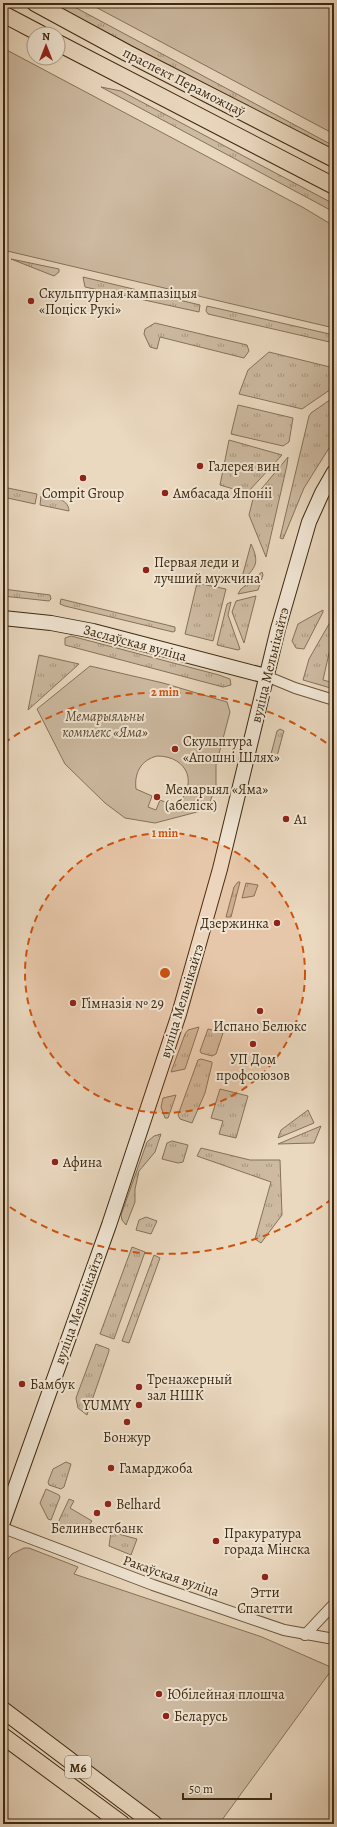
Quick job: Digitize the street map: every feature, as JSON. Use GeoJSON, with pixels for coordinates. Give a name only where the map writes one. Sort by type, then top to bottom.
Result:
{"type":"FeatureCollection","features":[{"type":"Feature","properties":{"kind":"main road","name":"праспект Пераможцаў"},"geometry":{"type":"LineString","coordinates":[[35,3],[127,53],[334,159]]}},
{"type":"Feature","properties":{"kind":"main road"},"geometry":{"type":"LineString","coordinates":[[3,14],[26,26]]}},
{"type":"Feature","properties":{"kind":"main road","name":"праспект Пераможцаў"},"geometry":{"type":"LineString","coordinates":[[66,47],[334,186]]}},
{"type":"Feature","properties":{"kind":"main road","name":"вуліца Мельнікайтэ"},"geometry":{"type":"LineString","coordinates":[[3,1522],[107,1230],[180,1014],[220,869],[266,676],[309,522],[322,493],[334,472]]}},
{"type":"Feature","properties":{"kind":"main road","name":"Заслаўская вуліца"},"geometry":{"type":"LineString","coordinates":[[3,618],[50,623],[93,631],[266,676]]}},
{"type":"Feature","properties":{"kind":"main road","name":"М6"},"geometry":{"type":"LineString","coordinates":[[3,1710],[154,1824]]}},
{"type":"Feature","properties":{"kind":"main road","name":"М6"},"geometry":{"type":"LineString","coordinates":[[3,1736],[122,1824]]}},
{"type":"Feature","properties":{"kind":"street"},"geometry":{"type":"LineString","coordinates":[[266,676],[295,688],[334,700]]}},
{"type":"Feature","properties":{"kind":"street","name":"Ракаўская вуліца"},"geometry":{"type":"LineString","coordinates":[[3,1528],[153,1585],[284,1630],[305,1635],[334,1639]]}},
{"type":"Feature","properties":{"kind":"street"},"geometry":{"type":"LineString","coordinates":[[305,1635],[334,1604]]}},
{"type":"Feature","properties":{"kind":"green space"},"geometry":{"type":"Polygon","coordinates":[[[51,3],[67,3],[334,146],[334,153],[51,3]]]}},
{"type":"Feature","properties":{"kind":"green space"},"geometry":{"type":"Polygon","coordinates":[[[88,3],[334,3],[334,134],[88,3]]]}},
{"type":"Feature","properties":{"kind":"green space"},"geometry":{"type":"Polygon","coordinates":[[[3,48],[26,60],[26,66],[37,66],[304,208],[334,226],[334,328],[3,250],[3,48]]]}},
{"type":"Feature","properties":{"kind":"green space"},"geometry":{"type":"Polygon","coordinates":[[[101,87],[121,91],[334,204],[334,212],[101,87]]]}},
{"type":"Feature","properties":{"kind":"green space"},"geometry":{"type":"Polygon","coordinates":[[[11,259],[59,269],[59,272],[54,276],[11,259]]]}},
{"type":"Feature","properties":{"kind":"green space"},"geometry":{"type":"Polygon","coordinates":[[[83,277],[200,305],[199,312],[85,287],[83,277]]]}},
{"type":"Feature","properties":{"kind":"green space"},"geometry":{"type":"Polygon","coordinates":[[[207,306],[334,335],[334,343],[208,314],[206,311],[207,306]]]}},
{"type":"Feature","properties":{"kind":"green space"},"geometry":{"type":"Polygon","coordinates":[[[155,323],[247,345],[249,351],[244,358],[160,337],[157,349],[150,347],[144,334],[145,329],[155,323]]]}},
{"type":"Feature","properties":{"kind":"green space"},"geometry":{"type":"Polygon","coordinates":[[[269,352],[334,368],[334,387],[302,409],[239,394],[248,370],[269,352]]]}},
{"type":"Feature","properties":{"kind":"green space"},"geometry":{"type":"Polygon","coordinates":[[[334,397],[334,440],[304,488],[283,539],[280,538],[309,416],[334,397]]]}},
{"type":"Feature","properties":{"kind":"green space"},"geometry":{"type":"Polygon","coordinates":[[[238,405],[293,418],[289,442],[283,446],[231,434],[238,405]]]}},
{"type":"Feature","properties":{"kind":"green space"},"geometry":{"type":"Polygon","coordinates":[[[229,440],[282,455],[247,493],[220,485],[229,440]]]}},
{"type":"Feature","properties":{"kind":"green space"},"geometry":{"type":"Polygon","coordinates":[[[288,457],[266,557],[249,515],[253,499],[288,457]]]}},
{"type":"Feature","properties":{"kind":"green space"},"geometry":{"type":"Polygon","coordinates":[[[3,487],[37,494],[35,504],[3,497],[3,487]]]}},
{"type":"Feature","properties":{"kind":"green space"},"geometry":{"type":"Polygon","coordinates":[[[41,496],[63,501],[68,506],[69,511],[40,505],[41,496]]]}},
{"type":"Feature","properties":{"kind":"green space"},"geometry":{"type":"Polygon","coordinates":[[[251,544],[256,561],[255,565],[241,581],[251,544]]]}},
{"type":"Feature","properties":{"kind":"green space"},"geometry":{"type":"Polygon","coordinates":[[[262,572],[263,575],[258,590],[238,594],[241,589],[262,572]]]}},
{"type":"Feature","properties":{"kind":"green space"},"geometry":{"type":"Polygon","coordinates":[[[197,583],[226,589],[213,641],[185,634],[197,583]]]}},
{"type":"Feature","properties":{"kind":"green space"},"geometry":{"type":"Polygon","coordinates":[[[3,589],[50,595],[51,599],[49,601],[3,596],[3,589]]]}},
{"type":"Feature","properties":{"kind":"green space"},"geometry":{"type":"Polygon","coordinates":[[[256,596],[244,643],[232,612],[236,601],[256,596]]]}},
{"type":"Feature","properties":{"kind":"green space"},"geometry":{"type":"Polygon","coordinates":[[[61,599],[175,627],[175,631],[173,632],[65,606],[60,604],[61,599]]]}},
{"type":"Feature","properties":{"kind":"green space"},"geometry":{"type":"Polygon","coordinates":[[[231,602],[228,615],[240,649],[238,650],[217,645],[227,604],[231,602]]]}},
{"type":"Feature","properties":{"kind":"green space"},"geometry":{"type":"Polygon","coordinates":[[[323,610],[304,649],[296,648],[292,641],[298,624],[323,610]]]}},
{"type":"Feature","properties":{"kind":"green space"},"geometry":{"type":"Polygon","coordinates":[[[334,611],[334,631],[323,680],[334,683],[334,689],[303,680],[309,659],[333,617],[334,611]]]}},
{"type":"Feature","properties":{"kind":"green space"},"geometry":{"type":"Polygon","coordinates":[[[71,636],[219,675],[230,679],[231,685],[223,687],[65,645],[65,638],[71,636]]]}},
{"type":"Feature","properties":{"kind":"green space"},"geometry":{"type":"Polygon","coordinates":[[[39,655],[79,664],[28,710],[39,655]]]}},
{"type":"Feature","properties":{"kind":"green space","name":"Мемарыяльны комплекс «Яма»"},"geometry":{"type":"Polygon","coordinates":[[[90,666],[163,683],[227,702],[230,712],[216,765],[216,785],[209,805],[197,812],[155,823],[125,818],[105,803],[65,764],[37,709],[90,666]],[[157,756],[151,758],[140,768],[136,778],[136,789],[152,796],[148,807],[156,810],[160,800],[175,806],[187,790],[187,774],[183,767],[177,761],[168,757],[157,756]]]}},
{"type":"Feature","properties":{"kind":"green space"},"geometry":{"type":"Polygon","coordinates":[[[280,729],[284,731],[276,760],[273,763],[270,758],[277,731],[280,729]]]}},
{"type":"Feature","properties":{"kind":"green space"},"geometry":{"type":"Polygon","coordinates":[[[238,882],[240,882],[231,917],[226,917],[234,887],[238,882]]]}},
{"type":"Feature","properties":{"kind":"green space"},"geometry":{"type":"Polygon","coordinates":[[[246,883],[258,885],[254,896],[242,898],[246,883]]]}},
{"type":"Feature","properties":{"kind":"green space"},"geometry":{"type":"Polygon","coordinates":[[[199,1027],[185,1069],[171,1072],[185,1034],[188,1030],[199,1027]]]}},
{"type":"Feature","properties":{"kind":"green space"},"geometry":{"type":"Polygon","coordinates":[[[208,1029],[223,1033],[216,1054],[212,1056],[201,1053],[200,1051],[208,1029]]]}},
{"type":"Feature","properties":{"kind":"green space"},"geometry":{"type":"Polygon","coordinates":[[[201,1059],[212,1062],[212,1064],[205,1093],[192,1123],[180,1119],[178,1115],[198,1060],[201,1059]]]}},
{"type":"Feature","properties":{"kind":"green space"},"geometry":{"type":"Polygon","coordinates":[[[220,1089],[248,1096],[236,1138],[219,1134],[223,1121],[211,1118],[220,1089]]]}},
{"type":"Feature","properties":{"kind":"green space"},"geometry":{"type":"Polygon","coordinates":[[[176,1095],[168,1118],[165,1118],[161,1107],[163,1098],[176,1095]]]}},
{"type":"Feature","properties":{"kind":"green space"},"geometry":{"type":"Polygon","coordinates":[[[308,1110],[314,1123],[278,1138],[281,1130],[308,1110]]]}},
{"type":"Feature","properties":{"kind":"green space"},"geometry":{"type":"Polygon","coordinates":[[[321,1126],[314,1143],[278,1144],[321,1126]]]}},
{"type":"Feature","properties":{"kind":"green space"},"geometry":{"type":"Polygon","coordinates":[[[161,1134],[155,1152],[139,1171],[135,1189],[135,1202],[126,1225],[122,1220],[121,1215],[147,1142],[154,1136],[161,1134]]]}},
{"type":"Feature","properties":{"kind":"green space"},"geometry":{"type":"Polygon","coordinates":[[[172,1141],[188,1145],[183,1162],[178,1163],[162,1159],[167,1143],[172,1141]]]}},
{"type":"Feature","properties":{"kind":"green space"},"geometry":{"type":"Polygon","coordinates":[[[201,1148],[250,1160],[280,1160],[282,1215],[261,1243],[255,1239],[271,1182],[197,1156],[201,1148]]]}},
{"type":"Feature","properties":{"kind":"green space"},"geometry":{"type":"Polygon","coordinates":[[[146,1217],[157,1221],[151,1234],[136,1230],[139,1220],[146,1217]]]}},
{"type":"Feature","properties":{"kind":"green space"},"geometry":{"type":"Polygon","coordinates":[[[132,1247],[145,1252],[114,1339],[100,1334],[132,1247]]]}},
{"type":"Feature","properties":{"kind":"green space"},"geometry":{"type":"Polygon","coordinates":[[[154,1255],[160,1258],[129,1343],[122,1341],[154,1255]]]}},
{"type":"Feature","properties":{"kind":"green space"},"geometry":{"type":"Polygon","coordinates":[[[96,1344],[109,1349],[109,1351],[87,1415],[78,1408],[76,1398],[96,1344]]]}},
{"type":"Feature","properties":{"kind":"green space"},"geometry":{"type":"Polygon","coordinates":[[[66,1462],[71,1464],[64,1487],[61,1489],[49,1485],[48,1482],[53,1469],[66,1462]]]}},
{"type":"Feature","properties":{"kind":"green space"},"geometry":{"type":"Polygon","coordinates":[[[46,1489],[59,1495],[60,1497],[51,1520],[48,1519],[40,1503],[46,1489]]]}},
{"type":"Feature","properties":{"kind":"green space"},"geometry":{"type":"Polygon","coordinates":[[[69,1499],[74,1501],[70,1508],[92,1521],[81,1535],[57,1525],[69,1499]]]}},
{"type":"Feature","properties":{"kind":"green space"},"geometry":{"type":"Polygon","coordinates":[[[111,1532],[137,1539],[131,1555],[109,1546],[111,1532]]]}},
{"type":"Feature","properties":{"kind":"green space","name":"Юбілейная плошча"},"geometry":{"type":"Polygon","coordinates":[[[24,1548],[29,1548],[78,1567],[74,1574],[262,1637],[333,1668],[219,1824],[168,1824],[3,1701],[3,1566],[12,1554],[24,1548]]]}},
{"type":"Feature","properties":{"kind":"place","name":"Скульптурная кампазіцыя «Поціск Рукі»"},"geometry":{"type":"Point","coordinates":[31,301]}},
{"type":"Feature","properties":{"kind":"place","name":"Галерея вин"},"geometry":{"type":"Point","coordinates":[200,466]}},
{"type":"Feature","properties":{"kind":"place","name":"Compit Group"},"geometry":{"type":"Point","coordinates":[83,478]}},
{"type":"Feature","properties":{"kind":"place","name":"Амбасада Японіі"},"geometry":{"type":"Point","coordinates":[165,493]}},
{"type":"Feature","properties":{"kind":"place","name":"Первая леди и лучший мужчина"},"geometry":{"type":"Point","coordinates":[146,570]}},
{"type":"Feature","properties":{"kind":"place","name":"Скульптура «Апошні Шлях»"},"geometry":{"type":"Point","coordinates":[175,749]}},
{"type":"Feature","properties":{"kind":"place","name":"Мемарыял «Яма» (абеліск)"},"geometry":{"type":"Point","coordinates":[157,797]}},
{"type":"Feature","properties":{"kind":"place","name":"A1"},"geometry":{"type":"Point","coordinates":[286,819]}},
{"type":"Feature","properties":{"kind":"place","name":"Дзержинка"},"geometry":{"type":"Point","coordinates":[277,923]}},
{"type":"Feature","properties":{"kind":"place","name":"Гімназія № 29"},"geometry":{"type":"Point","coordinates":[73,1003]}},
{"type":"Feature","properties":{"kind":"place","name":"Испано Белюкс"},"geometry":{"type":"Point","coordinates":[260,1011]}},
{"type":"Feature","properties":{"kind":"place","name":"УП Дом профсоюзов"},"geometry":{"type":"Point","coordinates":[253,1044]}},
{"type":"Feature","properties":{"kind":"place","name":"Афина"},"geometry":{"type":"Point","coordinates":[55,1162]}},
{"type":"Feature","properties":{"kind":"place","name":"Бамбук"},"geometry":{"type":"Point","coordinates":[22,1384]}},
{"type":"Feature","properties":{"kind":"place","name":"Тренажерный зал НШК"},"geometry":{"type":"Point","coordinates":[139,1387]}},
{"type":"Feature","properties":{"kind":"place","name":"YUMMY"},"geometry":{"type":"Point","coordinates":[139,1405]}},
{"type":"Feature","properties":{"kind":"place","name":"Бонжур"},"geometry":{"type":"Point","coordinates":[127,1422]}},
{"type":"Feature","properties":{"kind":"place","name":"Гамарджоба"},"geometry":{"type":"Point","coordinates":[111,1468]}},
{"type":"Feature","properties":{"kind":"place","name":"Belhard"},"geometry":{"type":"Point","coordinates":[108,1504]}},
{"type":"Feature","properties":{"kind":"place","name":"Белинвестбанк"},"geometry":{"type":"Point","coordinates":[97,1513]}},
{"type":"Feature","properties":{"kind":"place","name":"Пракуратура горада Мінска"},"geometry":{"type":"Point","coordinates":[216,1541]}},
{"type":"Feature","properties":{"kind":"place","name":"Этти Спагетти"},"geometry":{"type":"Point","coordinates":[265,1577]}},
{"type":"Feature","properties":{"kind":"place","name":"Юбілейная плошча"},"geometry":{"type":"Point","coordinates":[159,1694]}},
{"type":"Feature","properties":{"kind":"place","name":"Беларусь"},"geometry":{"type":"Point","coordinates":[166,1716]}}]}
